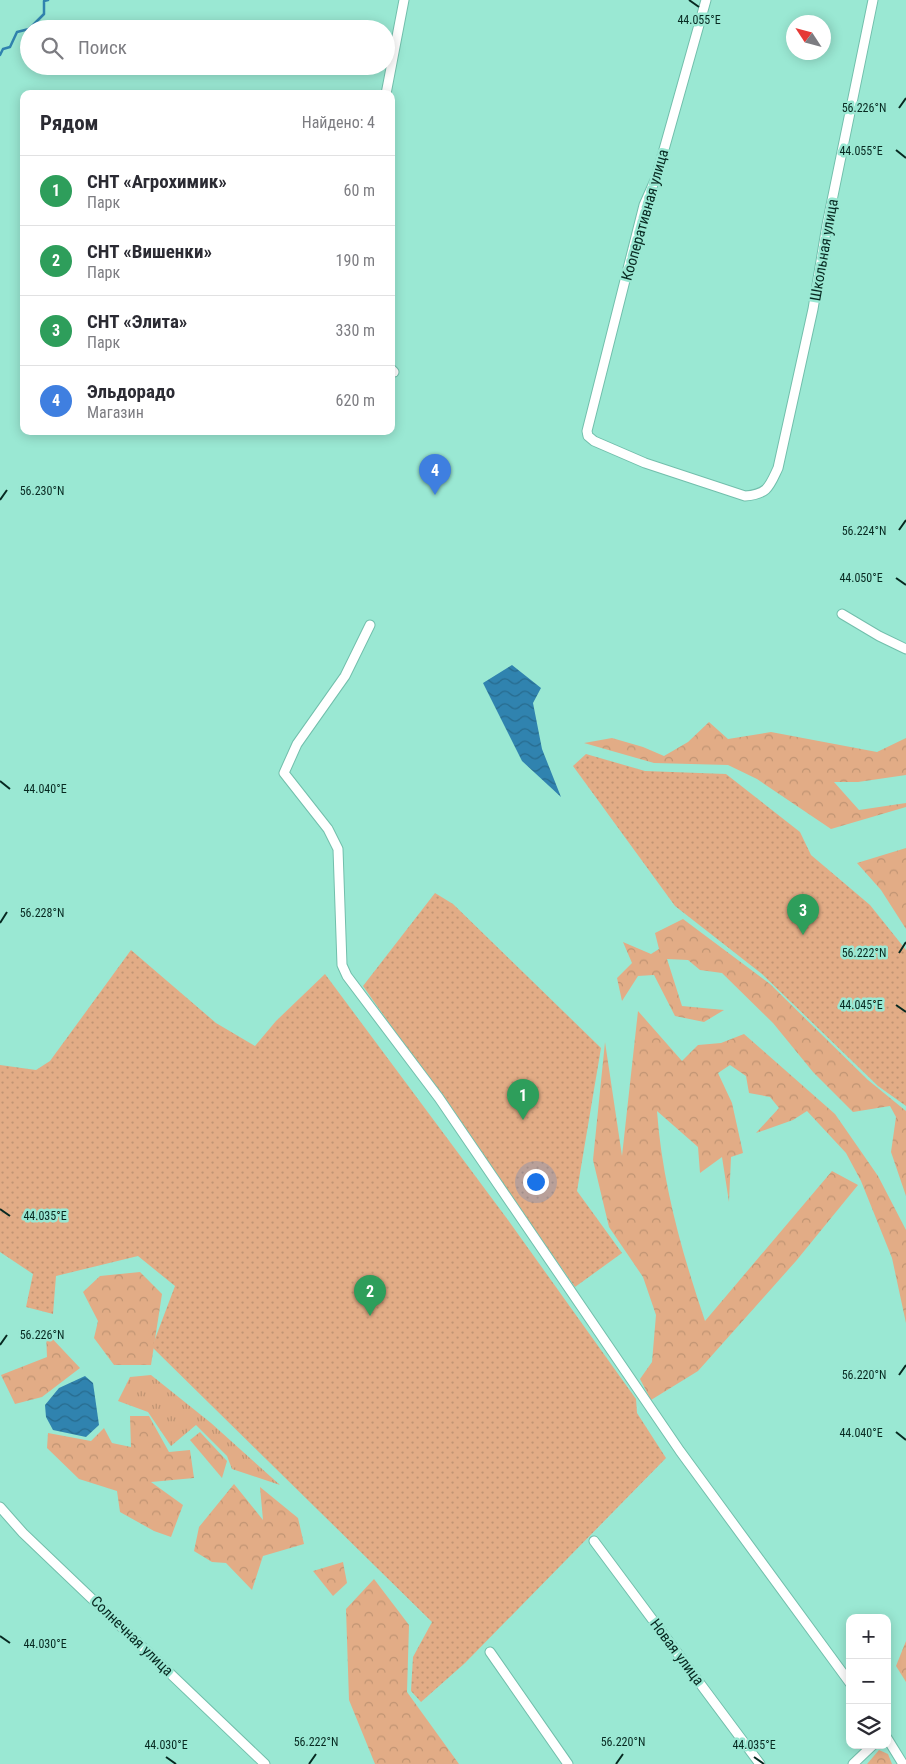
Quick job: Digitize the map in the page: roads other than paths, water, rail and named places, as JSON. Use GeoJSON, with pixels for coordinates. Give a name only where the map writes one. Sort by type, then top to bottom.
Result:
{"type":"FeatureCollection","features":[{"type":"Feature","properties":{"kind":"street"},"geometry":{"type":"LineString","coordinates":[[395,47],[404,0]]}},
{"type":"Feature","properties":{"kind":"street","name":"Кооперативная улица"},"geometry":{"type":"LineString","coordinates":[[706,0],[656,178],[644,205],[587,431],[588,436],[594,441],[646,463],[738,495],[760,495]]}},
{"type":"Feature","properties":{"kind":"street","name":"Школьная улица"},"geometry":{"type":"LineString","coordinates":[[760,495],[769,487],[778,468],[814,309],[827,225],[873,0]]}},
{"type":"Feature","properties":{"kind":"street"},"geometry":{"type":"LineString","coordinates":[[387,90],[390,75]]}},
{"type":"Feature","properties":{"kind":"street"},"geometry":{"type":"LineString","coordinates":[[842,614],[906,649]]}},
{"type":"Feature","properties":{"kind":"street"},"geometry":{"type":"LineString","coordinates":[[370,625],[345,676],[297,744],[284,773],[328,829],[338,849],[342,965],[356,989],[439,1098],[680,1451],[846,1678]]}},
{"type":"Feature","properties":{"kind":"street","name":"Солнечная улица"},"geometry":{"type":"LineString","coordinates":[[0,1507],[23,1533],[265,1764]]}},
{"type":"Feature","properties":{"kind":"street","name":"Новая улица"},"geometry":{"type":"LineString","coordinates":[[594,1541],[760,1764]]}},
{"type":"Feature","properties":{"kind":"street"},"geometry":{"type":"LineString","coordinates":[[490,1652],[568,1764]]}},
{"type":"Feature","properties":{"kind":"street"},"geometry":{"type":"LineString","coordinates":[[891,1744],[903,1764]]}},
{"type":"Feature","properties":{"kind":"street"},"geometry":{"type":"LineString","coordinates":[[853,1764],[869,1749]]}},
{"type":"Feature","properties":{"kind":"water"},"geometry":{"type":"Polygon","coordinates":[[[512,665],[541,688],[533,703],[542,749],[561,797],[522,761],[483,683],[512,665]]]}},
{"type":"Feature","properties":{"kind":"water"},"geometry":{"type":"Polygon","coordinates":[[[85,1376],[93,1383],[99,1425],[86,1437],[53,1430],[46,1417],[45,1405],[59,1388],[85,1376]]]}},
{"type":"Feature","properties":{"kind":"waterway"},"geometry":{"type":"LineString","coordinates":[[38,20],[44,14],[44,1],[48,0]]}},
{"type":"Feature","properties":{"kind":"waterway"},"geometry":{"type":"LineString","coordinates":[[0,55],[3,49],[10,47],[17,32],[20,31]]}},
{"type":"Feature","properties":{"kind":"place","name":"Эльдорадо"},"geometry":{"type":"Point","coordinates":[435,495]}},
{"type":"Feature","properties":{"kind":"place","name":"СНТ «Элита»"},"geometry":{"type":"Point","coordinates":[803,935]}},
{"type":"Feature","properties":{"kind":"place","name":"СНТ «Агрохимик»"},"geometry":{"type":"Point","coordinates":[523,1120]}},
{"type":"Feature","properties":{"kind":"place","name":"СНТ «Вишенки»"},"geometry":{"type":"Point","coordinates":[370,1316]}}]}
